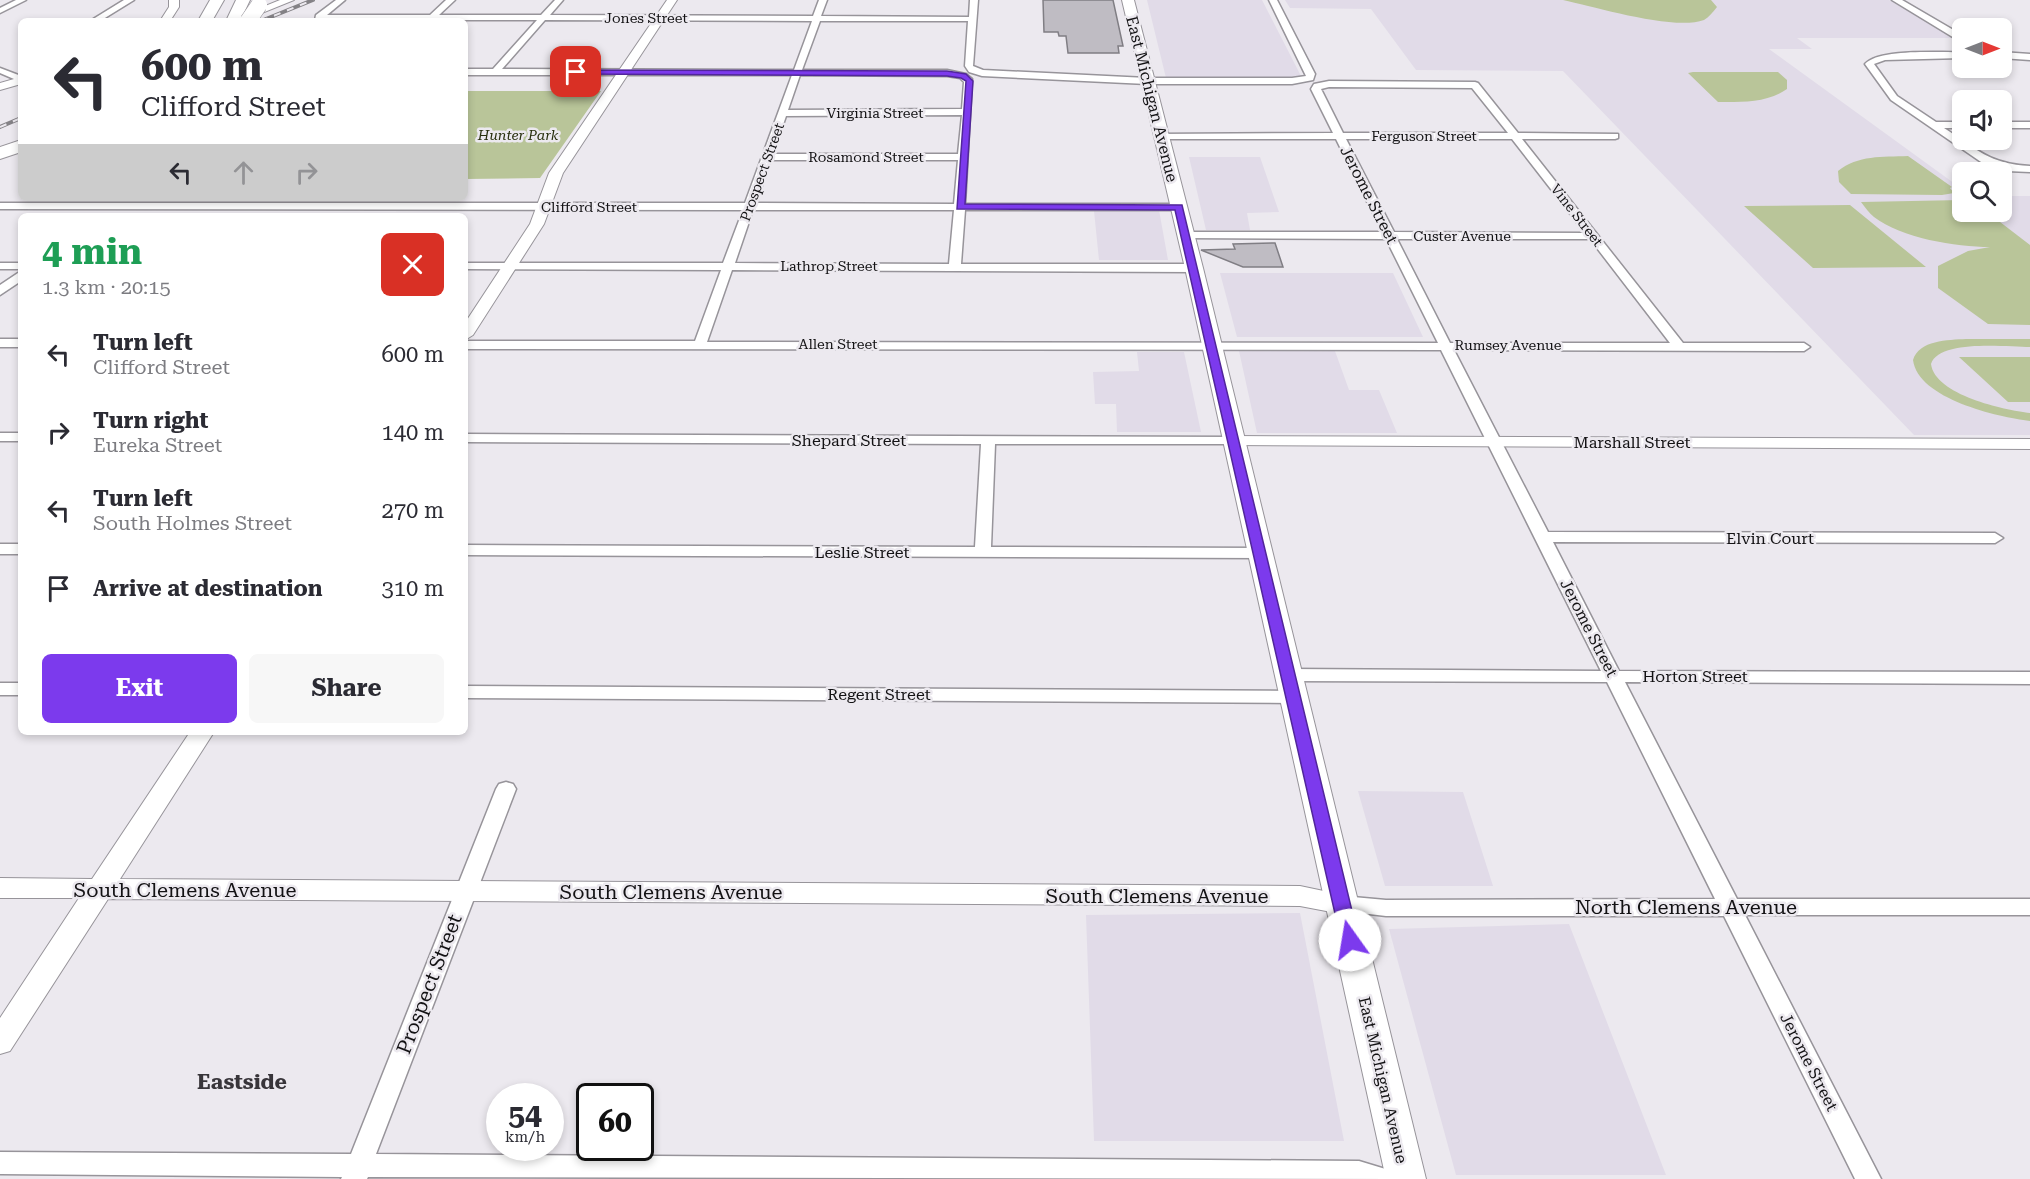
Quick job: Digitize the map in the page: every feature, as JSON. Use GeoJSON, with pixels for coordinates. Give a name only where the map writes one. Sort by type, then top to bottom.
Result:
{"type":"FeatureCollection","features":[{"type":"Feature","properties":{"kind":"highway"},"geometry":{"type":"LineString","coordinates":[[199,18],[201,0]]}},
{"type":"Feature","properties":{"kind":"highway"},"geometry":{"type":"LineString","coordinates":[[202,18],[218,0]]}},
{"type":"Feature","properties":{"kind":"highway"},"geometry":{"type":"LineString","coordinates":[[235,18],[242,4]]}},
{"type":"Feature","properties":{"kind":"highway"},"geometry":{"type":"LineString","coordinates":[[251,18],[262,5]]}},
{"type":"Feature","properties":{"kind":"highway"},"geometry":{"type":"LineString","coordinates":[[10,164],[18,149]]}},
{"type":"Feature","properties":{"kind":"main road","name":"East Michigan Avenue"},"geometry":{"type":"LineString","coordinates":[[1128,0],[1194,268],[1406,1179]]}},
{"type":"Feature","properties":{"kind":"street"},"geometry":{"type":"LineString","coordinates":[[0,11],[22,0]]}},
{"type":"Feature","properties":{"kind":"street"},"geometry":{"type":"LineString","coordinates":[[99,18],[129,0]]}},
{"type":"Feature","properties":{"kind":"street"},"geometry":{"type":"LineString","coordinates":[[167,18],[174,7],[174,0]]}},
{"type":"Feature","properties":{"kind":"street"},"geometry":{"type":"LineString","coordinates":[[238,18],[262,5],[282,0]]}},
{"type":"Feature","properties":{"kind":"street"},"geometry":{"type":"LineString","coordinates":[[262,5],[289,0]]}},
{"type":"Feature","properties":{"kind":"street"},"geometry":{"type":"LineString","coordinates":[[317,18],[341,0]]}},
{"type":"Feature","properties":{"kind":"street"},"geometry":{"type":"LineString","coordinates":[[431,18],[451,0]]}},
{"type":"Feature","properties":{"kind":"street"},"geometry":{"type":"LineString","coordinates":[[495,72],[560,0]]}},
{"type":"Feature","properties":{"kind":"street"},"geometry":{"type":"LineString","coordinates":[[468,330],[510,266],[544,207],[556,173],[672,0]]}},
{"type":"Feature","properties":{"kind":"street","name":"Prospect Street"},"geometry":{"type":"LineString","coordinates":[[700,344],[823,0]]}},
{"type":"Feature","properties":{"kind":"street"},"geometry":{"type":"LineString","coordinates":[[955,266],[967,112],[973,76],[969,66],[974,0]]}},
{"type":"Feature","properties":{"kind":"street"},"geometry":{"type":"LineString","coordinates":[[468,72],[947,74],[1147,81],[1292,81],[1310,78],[1311,74],[1272,0]]}},
{"type":"Feature","properties":{"kind":"street"},"geometry":{"type":"LineString","coordinates":[[1896,0],[1952,33]]}},
{"type":"Feature","properties":{"kind":"street","name":"Jones Street"},"geometry":{"type":"LineString","coordinates":[[468,19],[973,19]]}},
{"type":"Feature","properties":{"kind":"street"},"geometry":{"type":"LineString","coordinates":[[1952,55],[1897,56],[1874,60],[1869,64],[1894,98],[1999,167],[2030,168]]}},
{"type":"Feature","properties":{"kind":"street"},"geometry":{"type":"LineString","coordinates":[[2012,56],[2030,57]]}},
{"type":"Feature","properties":{"kind":"street"},"geometry":{"type":"LineString","coordinates":[[0,87],[18,80]]}},
{"type":"Feature","properties":{"kind":"street","name":"Vine Street"},"geometry":{"type":"LineString","coordinates":[[1327,84],[1475,85],[1679,346]]}},
{"type":"Feature","properties":{"kind":"street","name":"Jerome Street"},"geometry":{"type":"LineString","coordinates":[[1327,84],[1316,89],[1868,1179]]}},
{"type":"Feature","properties":{"kind":"street","name":"Virginia Street"},"geometry":{"type":"LineString","coordinates":[[783,113],[967,112]]}},
{"type":"Feature","properties":{"kind":"street"},"geometry":{"type":"LineString","coordinates":[[1934,125],[1952,125]]}},
{"type":"Feature","properties":{"kind":"street"},"geometry":{"type":"LineString","coordinates":[[2012,125],[2030,125]]}},
{"type":"Feature","properties":{"kind":"street","name":"Ferguson Street"},"geometry":{"type":"LineString","coordinates":[[1161,136],[1615,136]]}},
{"type":"Feature","properties":{"kind":"street","name":"Rosamond Street"},"geometry":{"type":"LineString","coordinates":[[768,157],[964,157]]}},
{"type":"Feature","properties":{"kind":"street"},"geometry":{"type":"LineString","coordinates":[[0,206],[18,194]]}},
{"type":"Feature","properties":{"kind":"street"},"geometry":{"type":"LineString","coordinates":[[99,213],[114,201]]}},
{"type":"Feature","properties":{"kind":"street","name":"Clifford Street"},"geometry":{"type":"LineString","coordinates":[[0,206],[1179,207]]}},
{"type":"Feature","properties":{"kind":"street"},"geometry":{"type":"LineString","coordinates":[[323,213],[329,207]]}},
{"type":"Feature","properties":{"kind":"street","name":"Custer Avenue"},"geometry":{"type":"LineString","coordinates":[[1185,235],[1594,237]]}},
{"type":"Feature","properties":{"kind":"street"},"geometry":{"type":"LineString","coordinates":[[0,266],[18,266]]}},
{"type":"Feature","properties":{"kind":"street","name":"Lathrop Street"},"geometry":{"type":"LineString","coordinates":[[468,266],[1194,268]]}},
{"type":"Feature","properties":{"kind":"street"},"geometry":{"type":"LineString","coordinates":[[0,291],[18,277]]}},
{"type":"Feature","properties":{"kind":"street"},"geometry":{"type":"LineString","coordinates":[[0,343],[18,343]]}},
{"type":"Feature","properties":{"kind":"street","name":"Allen Street"},"geometry":{"type":"LineString","coordinates":[[468,345],[1212,345]]}},
{"type":"Feature","properties":{"kind":"street","name":"Rumsey Avenue"},"geometry":{"type":"LineString","coordinates":[[1212,345],[1804,347]]}},
{"type":"Feature","properties":{"kind":"street"},"geometry":{"type":"LineString","coordinates":[[0,437],[18,437]]}},
{"type":"Feature","properties":{"kind":"street","name":"Shepard Street"},"geometry":{"type":"LineString","coordinates":[[468,438],[1234,441]]}},
{"type":"Feature","properties":{"kind":"street"},"geometry":{"type":"LineString","coordinates":[[983,552],[988,440]]}},
{"type":"Feature","properties":{"kind":"street","name":"Marshall Street"},"geometry":{"type":"LineString","coordinates":[[1234,441],[2030,444]]}},
{"type":"Feature","properties":{"kind":"street","name":"Elvin Court"},"geometry":{"type":"LineString","coordinates":[[1544,537],[1995,538]]}},
{"type":"Feature","properties":{"kind":"street"},"geometry":{"type":"LineString","coordinates":[[0,549],[18,549]]}},
{"type":"Feature","properties":{"kind":"street","name":"Leslie Street"},"geometry":{"type":"LineString","coordinates":[[468,550],[1260,552]]}},
{"type":"Feature","properties":{"kind":"street","name":"Horton Street"},"geometry":{"type":"LineString","coordinates":[[1290,686],[1613,676],[2030,678]]}},
{"type":"Feature","properties":{"kind":"street","name":"Regent Street"},"geometry":{"type":"LineString","coordinates":[[468,692],[1290,686]]}},
{"type":"Feature","properties":{"kind":"street"},"geometry":{"type":"LineString","coordinates":[[0,689],[18,689]]}},
{"type":"Feature","properties":{"kind":"street"},"geometry":{"type":"LineString","coordinates":[[0,1042],[200,735]]}},
{"type":"Feature","properties":{"kind":"street","name":"Prospect Street"},"geometry":{"type":"LineString","coordinates":[[356,1173],[506,789]]}},
{"type":"Feature","properties":{"kind":"street","name":"South Clemens Avenue"},"geometry":{"type":"LineString","coordinates":[[0,888],[1300,896],[1342,904]]}},
{"type":"Feature","properties":{"kind":"street","name":"North Clemens Avenue"},"geometry":{"type":"LineString","coordinates":[[1342,904],[1386,908],[2030,907]]}},
{"type":"Feature","properties":{"kind":"street"},"geometry":{"type":"LineString","coordinates":[[0,1163],[356,1173],[1359,1172],[1383,1179]]}},
{"type":"Feature","properties":{"kind":"shaded area"},"geometry":{"type":"Polygon","coordinates":[[[1147,0],[1262,0],[1302,78],[1166,78],[1147,0]]]}},
{"type":"Feature","properties":{"kind":"shaded area"},"geometry":{"type":"Polygon","coordinates":[[[1285,0],[1889,0],[1952,38],[1797,38],[1812,49],[1769,49],[1952,182],[1952,222],[2012,222],[2012,196],[2030,196],[2030,435],[1914,435],[1563,71],[1416,70],[1371,9],[1290,8],[1285,0]]]}},
{"type":"Feature","properties":{"kind":"shaded area"},"geometry":{"type":"Polygon","coordinates":[[[1189,157],[1260,157],[1279,212],[1247,213],[1250,230],[1206,230],[1189,157]]]}},
{"type":"Feature","properties":{"kind":"shaded area"},"geometry":{"type":"Polygon","coordinates":[[[1159,210],[1168,260],[1099,260],[1094,211],[1159,210]]]}},
{"type":"Feature","properties":{"kind":"shaded area"},"geometry":{"type":"Polygon","coordinates":[[[1220,273],[1393,273],[1423,337],[1237,337],[1220,273]]]}},
{"type":"Feature","properties":{"kind":"shaded area"},"geometry":{"type":"Polygon","coordinates":[[[1239,351],[1335,351],[1349,390],[1379,390],[1397,433],[1257,433],[1239,351]]]}},
{"type":"Feature","properties":{"kind":"shaded area"},"geometry":{"type":"Polygon","coordinates":[[[1137,352],[1184,352],[1201,432],[1117,432],[1116,404],[1095,404],[1093,372],[1139,371],[1137,352]]]}},
{"type":"Feature","properties":{"kind":"shaded area"},"geometry":{"type":"Polygon","coordinates":[[[1358,791],[1463,792],[1493,886],[1385,886],[1358,791]]]}},
{"type":"Feature","properties":{"kind":"shaded area"},"geometry":{"type":"Polygon","coordinates":[[[1300,913],[1344,1141],[1094,1141],[1086,915],[1300,913]]]}},
{"type":"Feature","properties":{"kind":"shaded area"},"geometry":{"type":"Polygon","coordinates":[[[1569,924],[1666,1175],[1456,1175],[1389,929],[1569,924]]]}},
{"type":"Feature","properties":{"kind":"green space"},"geometry":{"type":"Polygon","coordinates":[[[1563,0],[1711,0],[1717,7],[1704,20],[1691,23],[1635,17],[1563,0]]]}},
{"type":"Feature","properties":{"kind":"green space"},"geometry":{"type":"Polygon","coordinates":[[[1778,72],[1787,80],[1787,89],[1763,99],[1718,102],[1688,73],[1778,72]]]}},
{"type":"Feature","properties":{"kind":"green space","name":"Hunter Park"},"geometry":{"type":"Polygon","coordinates":[[[468,91],[601,91],[540,178],[468,179],[468,91]]]}},
{"type":"Feature","properties":{"kind":"green space"},"geometry":{"type":"Polygon","coordinates":[[[1908,156],[1952,187],[1950,188],[1952,193],[1851,194],[1839,182],[1838,171],[1846,166],[1862,159],[1908,156]]]}},
{"type":"Feature","properties":{"kind":"green space"},"geometry":{"type":"Polygon","coordinates":[[[1952,200],[1952,222],[2000,222],[2030,245],[2030,325],[1988,324],[1938,288],[1938,266],[1968,251],[1990,247],[1945,243],[1899,231],[1874,217],[1861,202],[1952,200]]]}},
{"type":"Feature","properties":{"kind":"green space"},"geometry":{"type":"Polygon","coordinates":[[[1850,205],[1926,267],[1813,268],[1744,206],[1850,205]]]}},
{"type":"Feature","properties":{"kind":"green space"},"geometry":{"type":"Polygon","coordinates":[[[1966,339],[2030,339],[2030,347],[1975,346],[1947,351],[1937,356],[1931,364],[1935,375],[1957,392],[1988,404],[2030,413],[2030,421],[1961,404],[1929,385],[1918,374],[1913,360],[1921,348],[1935,342],[1966,339]]]}},
{"type":"Feature","properties":{"kind":"green space"},"geometry":{"type":"Polygon","coordinates":[[[1959,357],[2030,357],[2030,402],[2008,402],[1959,357]]]}},
{"type":"Feature","properties":{"kind":"building"},"geometry":{"type":"Polygon","coordinates":[[[1043,0],[1113,0],[1123,46],[1118,46],[1119,53],[1068,53],[1066,36],[1059,36],[1058,32],[1044,32],[1043,0]]]}},
{"type":"Feature","properties":{"kind":"building"},"geometry":{"type":"Polygon","coordinates":[[[1275,243],[1283,267],[1243,267],[1201,250],[1235,249],[1233,244],[1275,243]]]}},
{"type":"Feature","properties":{"kind":"railway"},"geometry":{"type":"LineString","coordinates":[[268,18],[313,0]]}},
{"type":"Feature","properties":{"kind":"railway"},"geometry":{"type":"LineString","coordinates":[[0,127],[18,119]]}},
{"type":"Feature","properties":{"kind":"district","name":"Eastside"},"geometry":{"type":"Point","coordinates":[242,1082]}},
{"type":"Feature","properties":{"kind":"route"},"geometry":{"type":"LineString","coordinates":[[576,72],[947,74],[963,76],[969,81],[960,207],[1179,207],[1350,940]]}}]}
